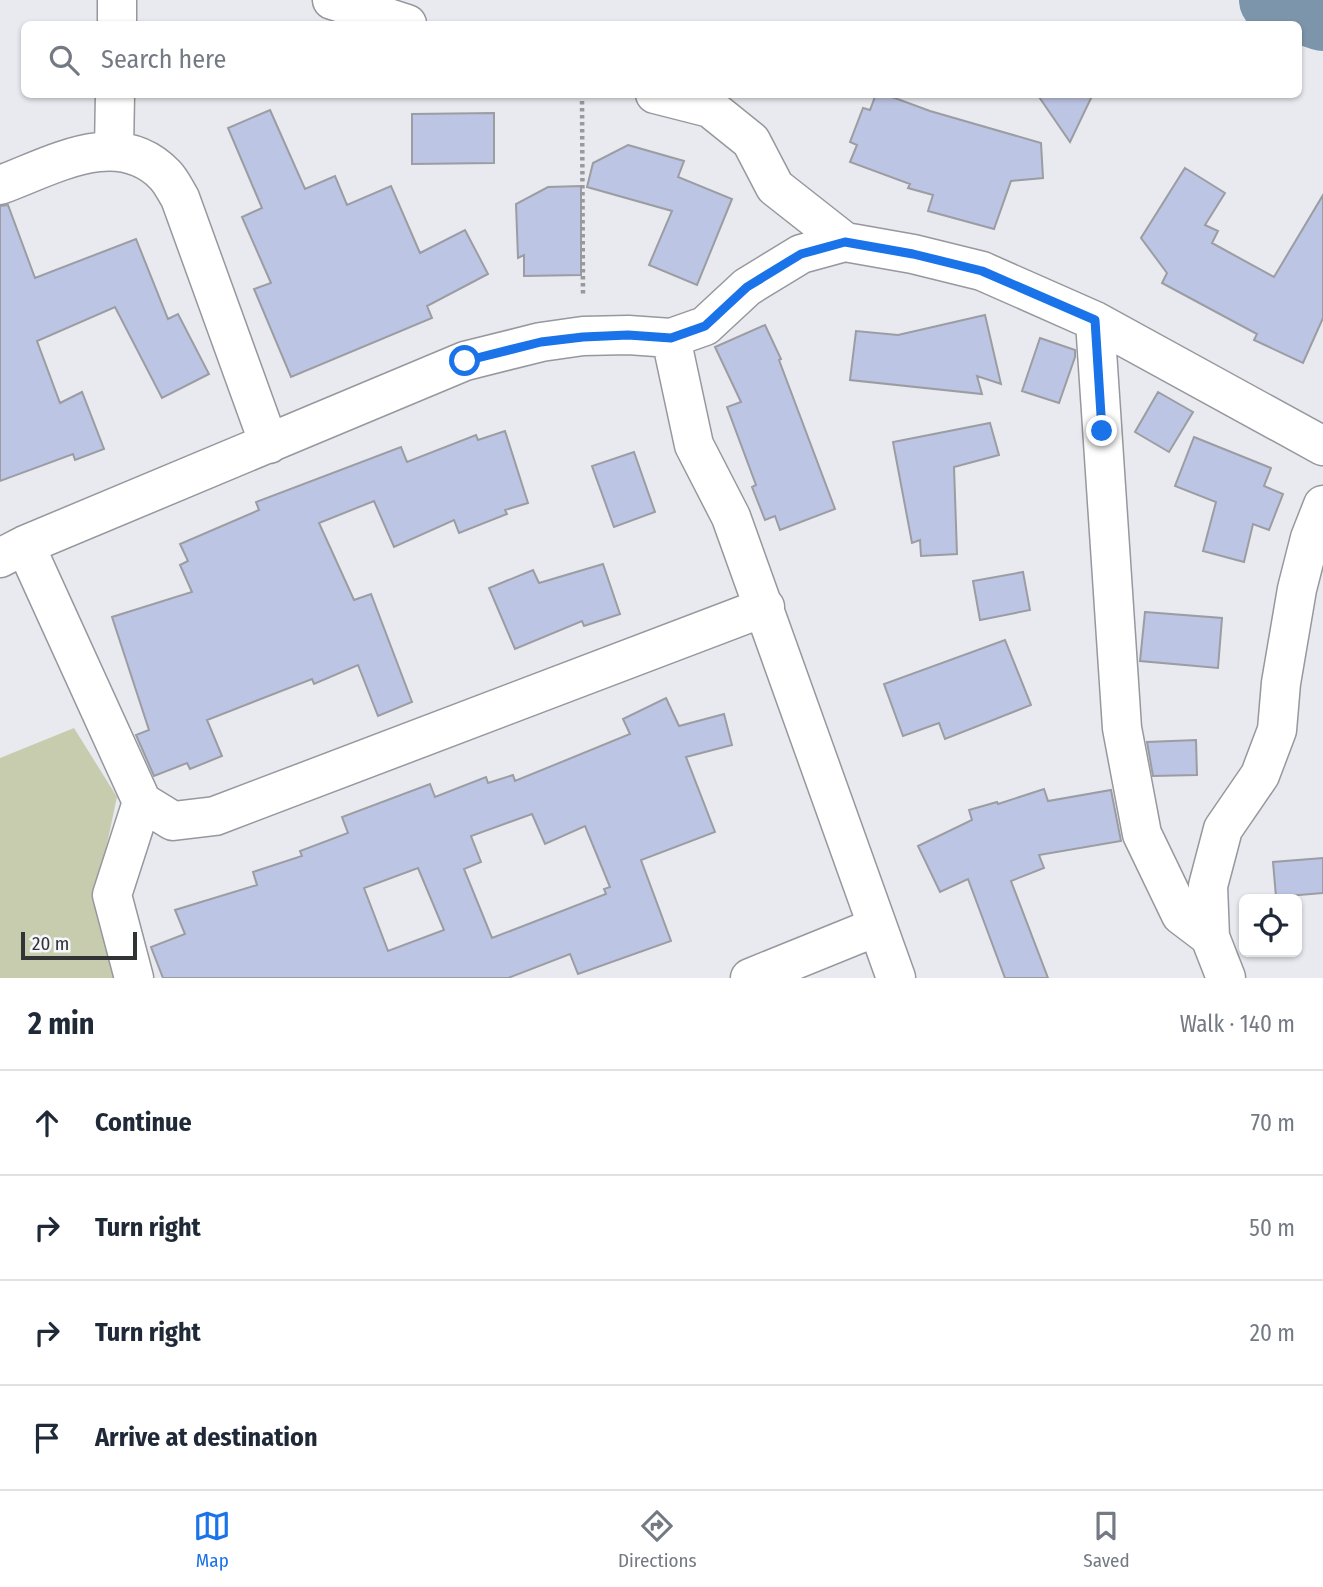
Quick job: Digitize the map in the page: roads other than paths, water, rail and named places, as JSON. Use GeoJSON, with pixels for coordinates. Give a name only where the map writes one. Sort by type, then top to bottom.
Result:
{"type":"FeatureCollection","features":[{"type":"Feature","properties":{"kind":"street"},"geometry":{"type":"LineString","coordinates":[[117,0],[117,21]]}},
{"type":"Feature","properties":{"kind":"street"},"geometry":{"type":"LineString","coordinates":[[332,0],[398,21]]}},
{"type":"Feature","properties":{"kind":"street"},"geometry":{"type":"LineString","coordinates":[[114,150],[115,98]]}},
{"type":"Feature","properties":{"kind":"street"},"geometry":{"type":"LineString","coordinates":[[671,98],[710,108],[751,141],[775,187],[845,242]]}},
{"type":"Feature","properties":{"kind":"street"},"geometry":{"type":"LineString","coordinates":[[0,186],[87,152],[114,150],[142,157],[166,175],[180,198],[269,444]]}},
{"type":"Feature","properties":{"kind":"street"},"geometry":{"type":"LineString","coordinates":[[765,607],[215,816],[173,821],[142,802],[12,552],[465,361],[541,342],[628,335],[671,338],[705,326],[747,287],[801,254],[845,242],[913,254],[982,271],[1095,320],[1323,446]]}},
{"type":"Feature","properties":{"kind":"street"},"geometry":{"type":"LineString","coordinates":[[1095,320],[1122,728],[1142,834],[1181,915],[1209,937]]}},
{"type":"Feature","properties":{"kind":"street"},"geometry":{"type":"LineString","coordinates":[[671,338],[694,445],[731,517],[896,978]]}},
{"type":"Feature","properties":{"kind":"street"},"geometry":{"type":"LineString","coordinates":[[1226,978],[1209,937],[1208,886],[1223,829],[1260,775],[1277,730],[1281,683],[1297,589],[1310,538],[1323,505]]}},
{"type":"Feature","properties":{"kind":"street"},"geometry":{"type":"LineString","coordinates":[[134,978],[113,895],[142,802]]}},
{"type":"Feature","properties":{"kind":"street"},"geometry":{"type":"LineString","coordinates":[[750,978],[876,927]]}},
{"type":"Feature","properties":{"kind":"waterway"},"geometry":{"type":"LineString","coordinates":[[1273,0],[1323,17]]}}]}
